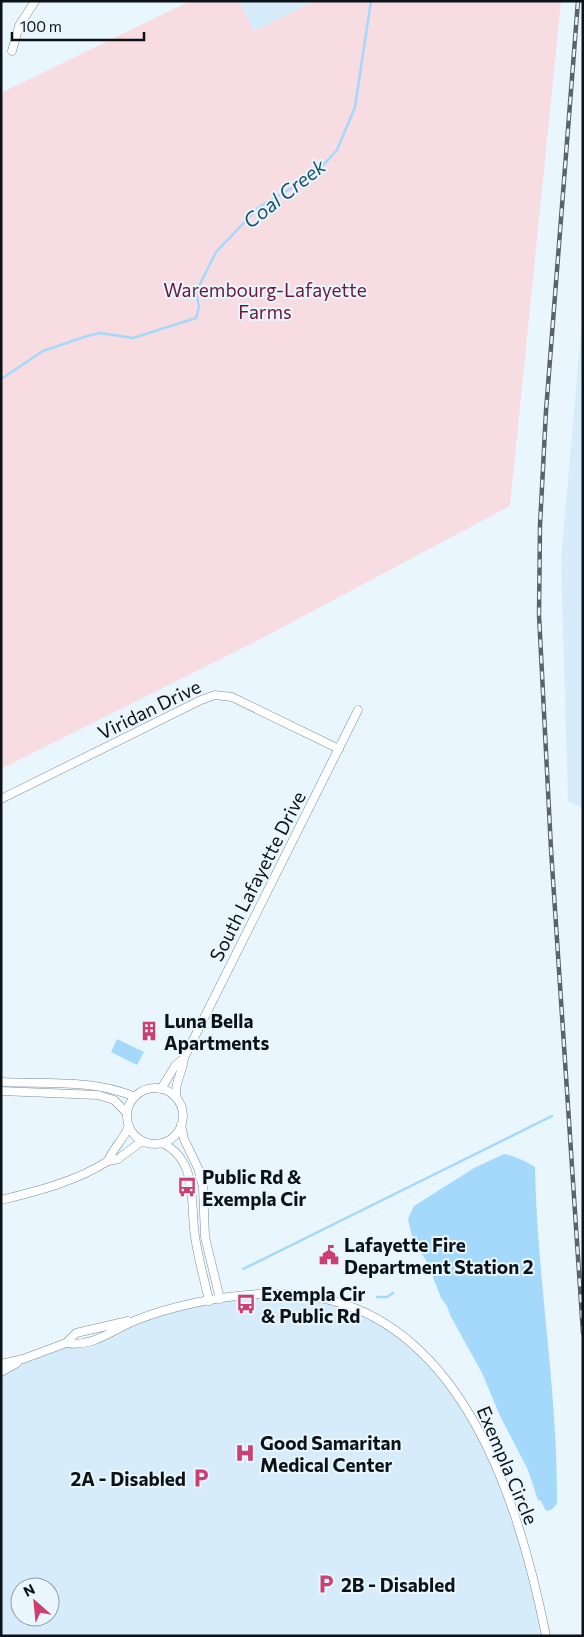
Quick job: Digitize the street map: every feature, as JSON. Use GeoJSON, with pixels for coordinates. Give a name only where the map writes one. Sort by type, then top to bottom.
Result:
{"type":"FeatureCollection","features":[{"type":"Feature","properties":{"kind":"street"},"geometry":{"type":"LineString","coordinates":[[12,51],[19,26],[36,1]]}},
{"type":"Feature","properties":{"kind":"street","name":"Viridan Drive"},"geometry":{"type":"LineString","coordinates":[[1,799],[201,700],[215,695],[240,699],[339,749]]}},
{"type":"Feature","properties":{"kind":"street","name":"South Lafayette Drive"},"geometry":{"type":"LineString","coordinates":[[161,1089],[175,1066],[184,1058],[358,710]]}},
{"type":"Feature","properties":{"kind":"street","name":"South Lafayette Drive"},"geometry":{"type":"LineString","coordinates":[[177,1099],[176,1087],[183,1070],[184,1058]]}},
{"type":"Feature","properties":{"kind":"street"},"geometry":{"type":"LineString","coordinates":[[1,1082],[90,1085],[118,1089],[136,1097]]}},
{"type":"Feature","properties":{"kind":"street"},"geometry":{"type":"LineString","coordinates":[[108,1161],[111,1153],[125,1137],[129,1126],[128,1113],[136,1097],[148,1090],[161,1089],[177,1099],[182,1112],[181,1125],[184,1139],[198,1168],[203,1187],[205,1237],[220,1299]]}},
{"type":"Feature","properties":{"kind":"street"},"geometry":{"type":"LineString","coordinates":[[1,1091],[98,1095],[114,1100],[128,1113]]}},
{"type":"Feature","properties":{"kind":"street"},"geometry":{"type":"LineString","coordinates":[[129,1126],[142,1141],[153,1144],[162,1143],[174,1137],[181,1125]]}},
{"type":"Feature","properties":{"kind":"street"},"geometry":{"type":"LineString","coordinates":[[1,1200],[64,1182],[94,1170],[108,1161],[118,1159],[142,1141]]}},
{"type":"Feature","properties":{"kind":"street"},"geometry":{"type":"LineString","coordinates":[[162,1143],[176,1152],[188,1175],[194,1209],[194,1228],[209,1301]]}},
{"type":"Feature","properties":{"kind":"street","name":"Exempla Circle"},"geometry":{"type":"LineString","coordinates":[[1,1364],[23,1359],[66,1343],[76,1333],[220,1299],[254,1294],[284,1293],[342,1303],[358,1309],[393,1330],[427,1357],[468,1412],[496,1470],[526,1550],[546,1636]]}},
{"type":"Feature","properties":{"kind":"street","name":"Exempla Circle"},"geometry":{"type":"LineString","coordinates":[[66,1343],[79,1345],[98,1340],[137,1320]]}},
{"type":"Feature","properties":{"kind":"street","name":"Exempla Circle"},"geometry":{"type":"LineString","coordinates":[[1,1372],[23,1359]]}},
{"type":"Feature","properties":{"kind":"shaded area"},"geometry":{"type":"Polygon","coordinates":[[[239,1],[315,1],[254,31],[239,1]]]}},
{"type":"Feature","properties":{"kind":"shaded area"},"geometry":{"type":"Polygon","coordinates":[[[583,309],[583,809],[568,801],[561,560],[583,309]]]}},
{"type":"Feature","properties":{"kind":"shaded area","name":"Good Samaritan Medical Center"},"geometry":{"type":"Polygon","coordinates":[[[284,1293],[358,1309],[427,1357],[468,1412],[507,1496],[546,1636],[1,1636],[1,1372],[66,1343],[79,1345],[137,1320],[209,1301],[284,1293]]]}},
{"type":"Feature","properties":{"kind":"green space","name":"Warembourg-Lafayette Farms"},"geometry":{"type":"Polygon","coordinates":[[[190,1],[239,1],[254,31],[315,1],[561,1],[510,506],[253,643],[1,769],[1,93],[190,1]]]}},
{"type":"Feature","properties":{"kind":"water"},"geometry":{"type":"Polygon","coordinates":[[[117,1039],[144,1052],[137,1065],[111,1052],[117,1039]]]}},
{"type":"Feature","properties":{"kind":"water"},"geometry":{"type":"Polygon","coordinates":[[[504,1154],[520,1159],[535,1167],[539,1251],[551,1378],[556,1462],[557,1504],[551,1510],[546,1511],[541,1501],[538,1500],[528,1470],[501,1418],[482,1373],[441,1298],[427,1262],[413,1240],[408,1219],[414,1206],[474,1168],[504,1154]]]}},
{"type":"Feature","properties":{"kind":"waterway","name":"Coal Creek"},"geometry":{"type":"LineString","coordinates":[[1,379],[43,351],[87,336],[100,333],[133,338],[196,318],[199,307],[196,292],[216,252],[259,207],[314,175],[337,150],[355,107],[371,1]]}},
{"type":"Feature","properties":{"kind":"waterway"},"geometry":{"type":"LineString","coordinates":[[243,1269],[552,1116]]}},
{"type":"Feature","properties":{"kind":"waterway"},"geometry":{"type":"LineString","coordinates":[[376,1247],[392,1246],[402,1252]]}},
{"type":"Feature","properties":{"kind":"waterway"},"geometry":{"type":"LineString","coordinates":[[377,1297],[387,1297],[393,1293]]}},
{"type":"Feature","properties":{"kind":"railway"},"geometry":{"type":"LineString","coordinates":[[578,1],[546,411],[540,525],[539,615],[551,849],[583,1333]]}},
{"type":"Feature","properties":{"kind":"place","name":"Luna Bella Apartments"},"geometry":{"type":"Point","coordinates":[149,1031]}},
{"type":"Feature","properties":{"kind":"place","name":"Public Rd & Exempla Cir"},"geometry":{"type":"Point","coordinates":[187,1187]}},
{"type":"Feature","properties":{"kind":"place","name":"Lafayette Fire Department Station 2"},"geometry":{"type":"Point","coordinates":[329,1255]}},
{"type":"Feature","properties":{"kind":"place","name":"Exempla Cir & Public Rd"},"geometry":{"type":"Point","coordinates":[246,1304]}},
{"type":"Feature","properties":{"kind":"place","name":"Good Samaritan Medical Center"},"geometry":{"type":"Point","coordinates":[245,1453]}},
{"type":"Feature","properties":{"kind":"place","name":"2A - Disabled"},"geometry":{"type":"Point","coordinates":[201,1478]}},
{"type":"Feature","properties":{"kind":"place","name":"2B - Disabled"},"geometry":{"type":"Point","coordinates":[326,1584]}}]}
